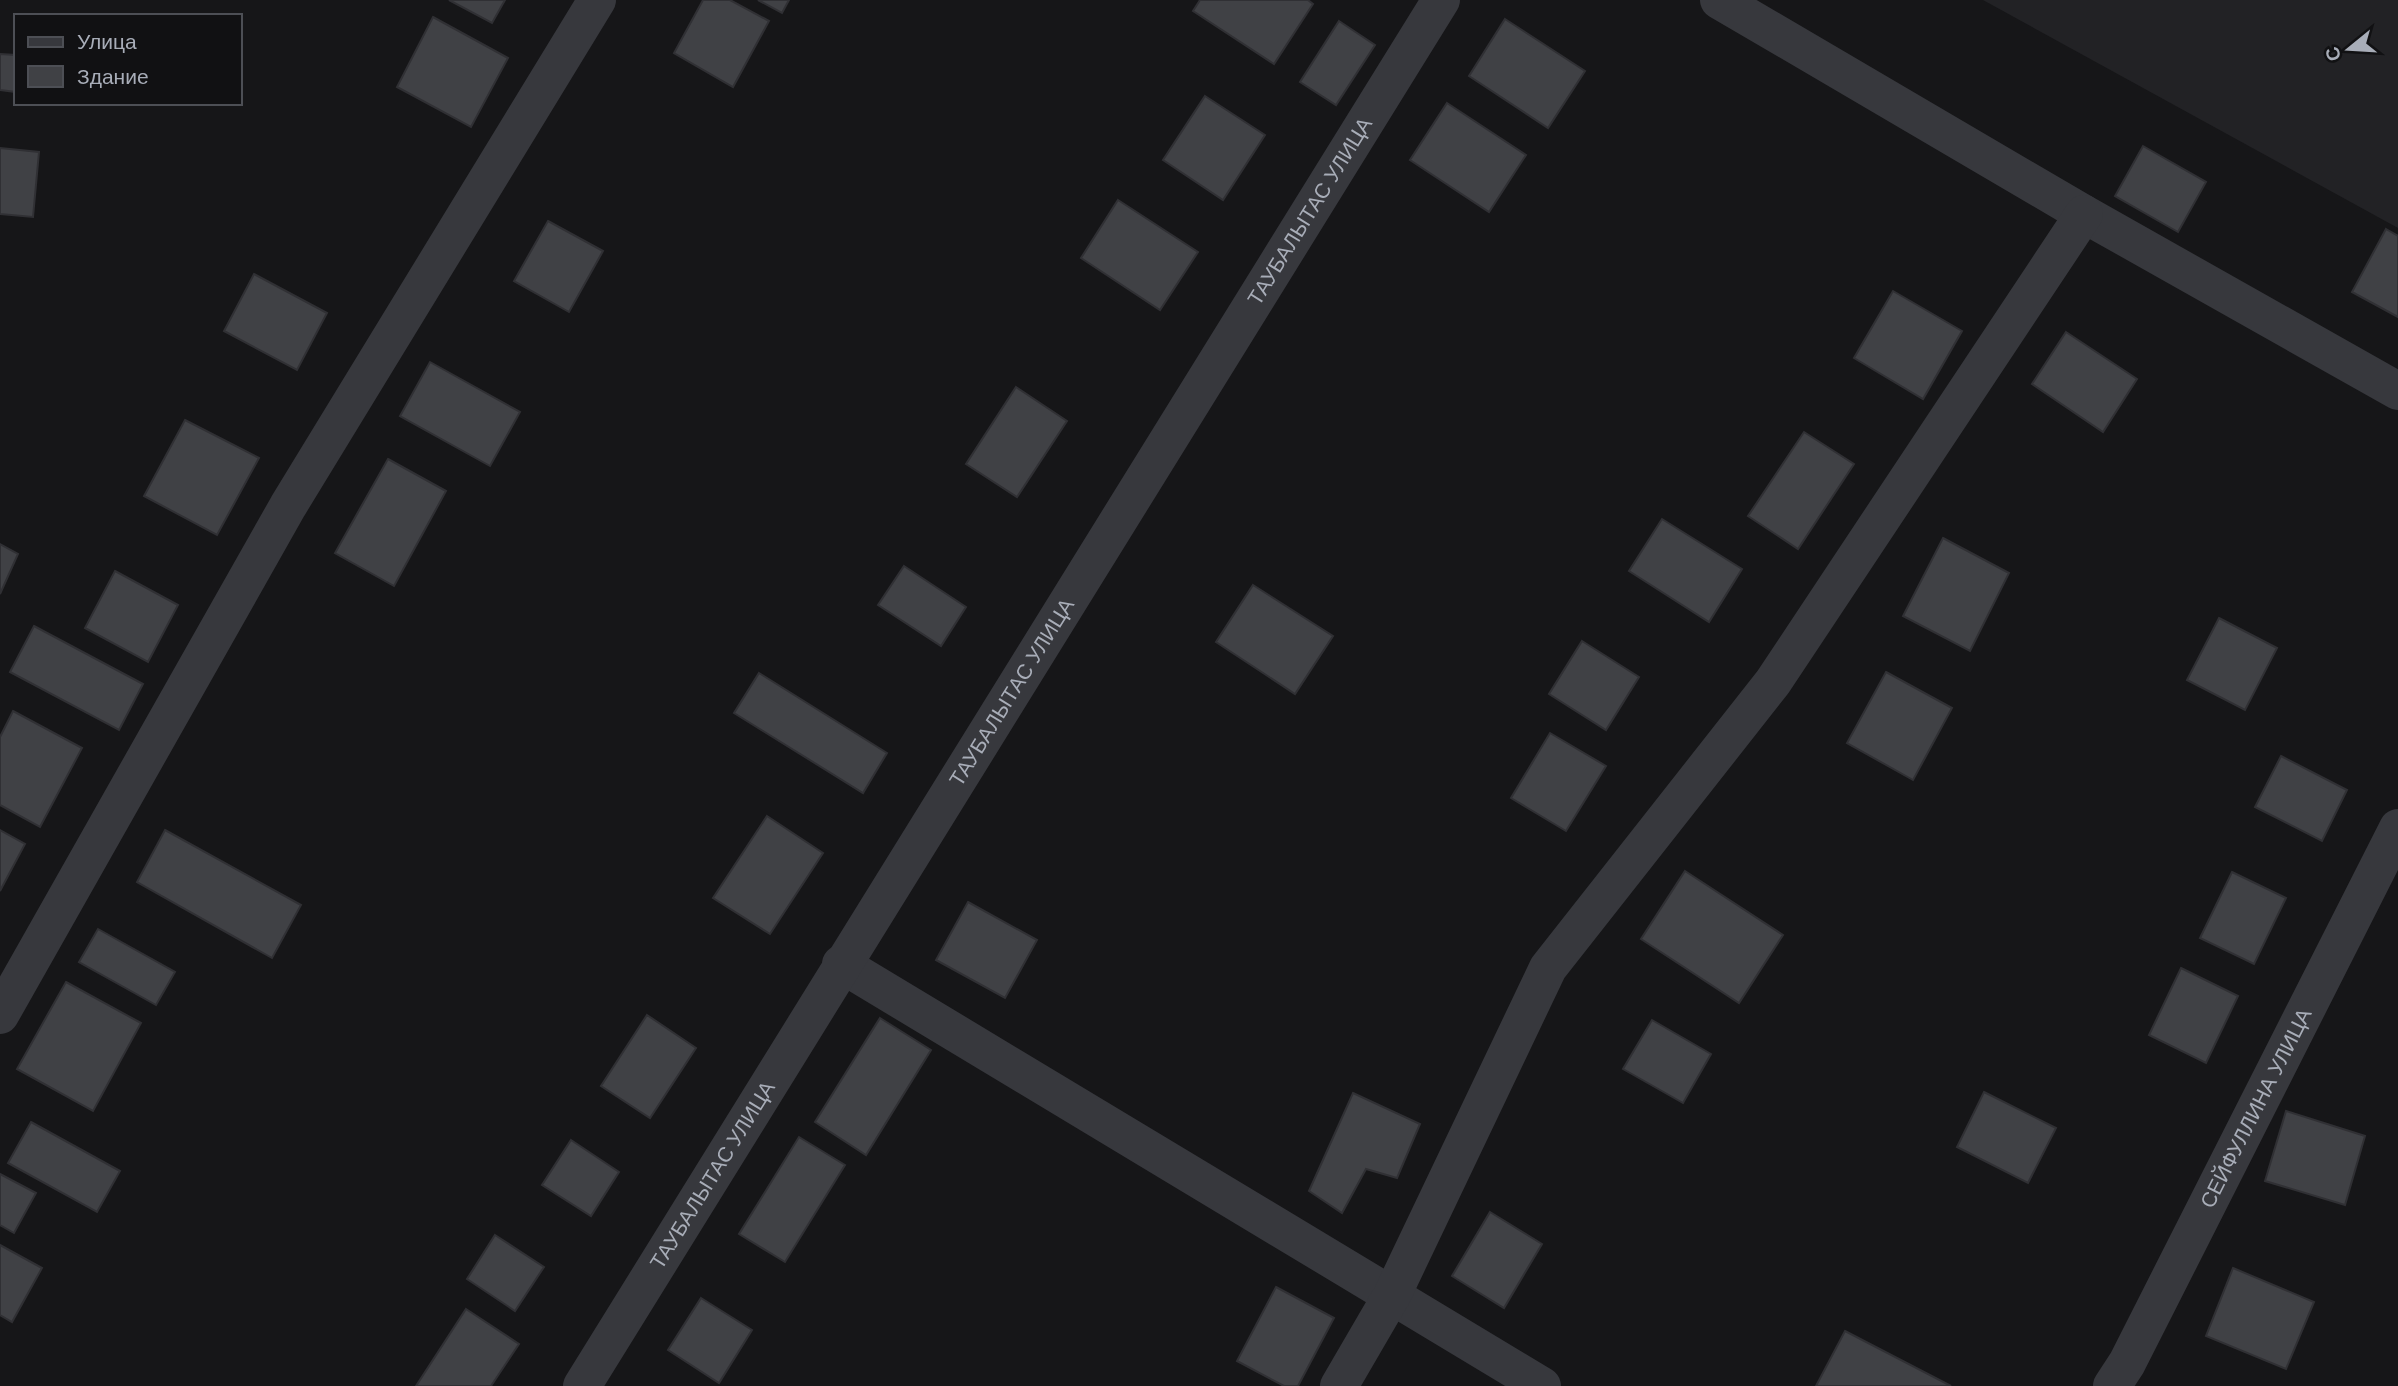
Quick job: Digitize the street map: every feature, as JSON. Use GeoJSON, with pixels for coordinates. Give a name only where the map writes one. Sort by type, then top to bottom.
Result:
{"type":"FeatureCollection","features":[{"type":"Feature","properties":{"kind":"street"},"geometry":{"type":"LineString","coordinates":[[0,1015],[288,506],[597,0]]}},
{"type":"Feature","properties":{"kind":"street","name":"ТАУБАЛЫТАС УЛИЦА"},"geometry":{"type":"LineString","coordinates":[[582,1386],[841,964],[1441,0]]}},
{"type":"Feature","properties":{"kind":"street"},"geometry":{"type":"LineString","coordinates":[[1719,0],[2084,214],[2398,391]]}},
{"type":"Feature","properties":{"kind":"street"},"geometry":{"type":"LineString","coordinates":[[1339,1386],[1392,1295],[1548,968],[1773,682],[2084,214]]}},
{"type":"Feature","properties":{"kind":"street","name":"СЕЙФУЛЛИНА УЛИЦА"},"geometry":{"type":"LineString","coordinates":[[2112,1386],[2127,1363],[2398,828]]}},
{"type":"Feature","properties":{"kind":"street"},"geometry":{"type":"LineString","coordinates":[[841,964],[1542,1386]]}},
{"type":"Feature","properties":{"kind":"shaded area"},"geometry":{"type":"Polygon","coordinates":[[[1983,0],[2398,0],[2398,228],[1983,0]]]}},
{"type":"Feature","properties":{"kind":"building"},"geometry":{"type":"Polygon","coordinates":[[[449,0],[505,0],[492,23],[449,0]]]}},
{"type":"Feature","properties":{"kind":"building"},"geometry":{"type":"Polygon","coordinates":[[[703,0],[730,0],[769,21],[733,87],[674,53],[703,0]]]}},
{"type":"Feature","properties":{"kind":"building"},"geometry":{"type":"Polygon","coordinates":[[[758,0],[789,0],[782,13],[758,0]]]}},
{"type":"Feature","properties":{"kind":"building"},"geometry":{"type":"Polygon","coordinates":[[[1200,0],[1308,0],[1313,4],[1274,64],[1193,11],[1200,0]]]}},
{"type":"Feature","properties":{"kind":"building"},"geometry":{"type":"Polygon","coordinates":[[[433,17],[508,58],[471,127],[397,87],[433,17]]]}},
{"type":"Feature","properties":{"kind":"building"},"geometry":{"type":"Polygon","coordinates":[[[1505,19],[1585,71],[1548,128],[1469,76],[1505,19]]]}},
{"type":"Feature","properties":{"kind":"building"},"geometry":{"type":"Polygon","coordinates":[[[1339,21],[1375,45],[1336,105],[1300,82],[1339,21]]]}},
{"type":"Feature","properties":{"kind":"building"},"geometry":{"type":"Polygon","coordinates":[[[0,54],[14,55],[14,92],[0,90],[0,54]]]}},
{"type":"Feature","properties":{"kind":"building"},"geometry":{"type":"Polygon","coordinates":[[[1205,96],[1265,135],[1223,200],[1163,160],[1205,96]]]}},
{"type":"Feature","properties":{"kind":"building"},"geometry":{"type":"Polygon","coordinates":[[[1447,103],[1526,155],[1489,212],[1410,160],[1447,103]]]}},
{"type":"Feature","properties":{"kind":"building"},"geometry":{"type":"Polygon","coordinates":[[[2143,146],[2206,182],[2178,232],[2115,196],[2143,146]]]}},
{"type":"Feature","properties":{"kind":"building"},"geometry":{"type":"Polygon","coordinates":[[[0,148],[39,152],[33,217],[0,214],[0,148]]]}},
{"type":"Feature","properties":{"kind":"building"},"geometry":{"type":"Polygon","coordinates":[[[1118,200],[1198,252],[1160,310],[1081,258],[1118,200]]]}},
{"type":"Feature","properties":{"kind":"building"},"geometry":{"type":"Polygon","coordinates":[[[548,221],[603,251],[569,312],[514,281],[548,221]]]}},
{"type":"Feature","properties":{"kind":"building"},"geometry":{"type":"Polygon","coordinates":[[[2386,229],[2398,236],[2398,317],[2352,292],[2386,229]]]}},
{"type":"Feature","properties":{"kind":"building"},"geometry":{"type":"Polygon","coordinates":[[[254,274],[327,313],[297,370],[224,331],[254,274]]]}},
{"type":"Feature","properties":{"kind":"building"},"geometry":{"type":"Polygon","coordinates":[[[1893,291],[1962,331],[1923,399],[1854,358],[1893,291]]]}},
{"type":"Feature","properties":{"kind":"building"},"geometry":{"type":"Polygon","coordinates":[[[2066,332],[2137,379],[2103,432],[2032,384],[2066,332]]]}},
{"type":"Feature","properties":{"kind":"building"},"geometry":{"type":"Polygon","coordinates":[[[430,362],[520,412],[490,466],[400,416],[430,362]]]}},
{"type":"Feature","properties":{"kind":"building"},"geometry":{"type":"Polygon","coordinates":[[[1016,387],[1067,421],[1017,497],[966,464],[1016,387]]]}},
{"type":"Feature","properties":{"kind":"building"},"geometry":{"type":"Polygon","coordinates":[[[185,420],[259,458],[217,535],[144,496],[185,420]]]}},
{"type":"Feature","properties":{"kind":"building"},"geometry":{"type":"Polygon","coordinates":[[[1804,432],[1854,464],[1798,549],[1748,516],[1804,432]]]}},
{"type":"Feature","properties":{"kind":"building"},"geometry":{"type":"Polygon","coordinates":[[[388,459],[446,491],[394,586],[335,553],[388,459]]]}},
{"type":"Feature","properties":{"kind":"building"},"geometry":{"type":"Polygon","coordinates":[[[1662,519],[1742,569],[1709,622],[1629,571],[1662,519]]]}},
{"type":"Feature","properties":{"kind":"building"},"geometry":{"type":"Polygon","coordinates":[[[1943,538],[2009,573],[1970,651],[1903,616],[1943,538]]]}},
{"type":"Feature","properties":{"kind":"building"},"geometry":{"type":"Polygon","coordinates":[[[0,544],[18,554],[0,594],[0,544]]]}},
{"type":"Feature","properties":{"kind":"building"},"geometry":{"type":"Polygon","coordinates":[[[904,566],[966,607],[941,646],[878,605],[904,566]]]}},
{"type":"Feature","properties":{"kind":"building"},"geometry":{"type":"Polygon","coordinates":[[[115,571],[178,605],[148,662],[85,628],[115,571]]]}},
{"type":"Feature","properties":{"kind":"building"},"geometry":{"type":"Polygon","coordinates":[[[1253,585],[1333,636],[1295,694],[1216,642],[1253,585]]]}},
{"type":"Feature","properties":{"kind":"building"},"geometry":{"type":"Polygon","coordinates":[[[2219,618],[2277,648],[2245,710],[2187,680],[2219,618]]]}},
{"type":"Feature","properties":{"kind":"building"},"geometry":{"type":"Polygon","coordinates":[[[34,626],[143,684],[119,730],[10,672],[34,626]]]}},
{"type":"Feature","properties":{"kind":"building"},"geometry":{"type":"Polygon","coordinates":[[[1582,641],[1639,677],[1606,730],[1549,694],[1582,641]]]}},
{"type":"Feature","properties":{"kind":"building"},"geometry":{"type":"Polygon","coordinates":[[[1886,672],[1952,708],[1913,780],[1847,743],[1886,672]]]}},
{"type":"Feature","properties":{"kind":"building"},"geometry":{"type":"Polygon","coordinates":[[[759,673],[887,753],[863,793],[734,713],[759,673]]]}},
{"type":"Feature","properties":{"kind":"building"},"geometry":{"type":"Polygon","coordinates":[[[13,711],[82,748],[40,827],[0,805],[0,737],[13,711]]]}},
{"type":"Feature","properties":{"kind":"building"},"geometry":{"type":"Polygon","coordinates":[[[1550,733],[1606,766],[1566,831],[1511,798],[1550,733]]]}},
{"type":"Feature","properties":{"kind":"building"},"geometry":{"type":"Polygon","coordinates":[[[2281,756],[2347,790],[2322,841],[2255,807],[2281,756]]]}},
{"type":"Feature","properties":{"kind":"building"},"geometry":{"type":"Polygon","coordinates":[[[767,816],[823,853],[770,934],[713,898],[767,816]]]}},
{"type":"Feature","properties":{"kind":"building"},"geometry":{"type":"Polygon","coordinates":[[[0,830],[25,844],[0,891],[0,830]]]}},
{"type":"Feature","properties":{"kind":"building"},"geometry":{"type":"Polygon","coordinates":[[[165,830],[301,905],[272,958],[137,882],[165,830]]]}},
{"type":"Feature","properties":{"kind":"building"},"geometry":{"type":"Polygon","coordinates":[[[1685,871],[1783,935],[1739,1003],[1641,939],[1685,871]]]}},
{"type":"Feature","properties":{"kind":"building"},"geometry":{"type":"Polygon","coordinates":[[[2232,872],[2286,898],[2254,964],[2200,938],[2232,872]]]}},
{"type":"Feature","properties":{"kind":"building"},"geometry":{"type":"Polygon","coordinates":[[[968,902],[1037,940],[1005,998],[936,960],[968,902]]]}},
{"type":"Feature","properties":{"kind":"building"},"geometry":{"type":"Polygon","coordinates":[[[98,929],[175,972],[156,1005],[79,962],[98,929]]]}},
{"type":"Feature","properties":{"kind":"building"},"geometry":{"type":"Polygon","coordinates":[[[2181,968],[2238,996],[2206,1063],[2149,1035],[2181,968]]]}},
{"type":"Feature","properties":{"kind":"building"},"geometry":{"type":"Polygon","coordinates":[[[66,982],[141,1023],[93,1111],[17,1069],[66,982]]]}},
{"type":"Feature","properties":{"kind":"building"},"geometry":{"type":"Polygon","coordinates":[[[647,1015],[696,1048],[650,1118],[601,1086],[647,1015]]]}},
{"type":"Feature","properties":{"kind":"building"},"geometry":{"type":"Polygon","coordinates":[[[880,1018],[931,1050],[866,1155],[815,1122],[880,1018]]]}},
{"type":"Feature","properties":{"kind":"building"},"geometry":{"type":"Polygon","coordinates":[[[1652,1020],[1711,1054],[1683,1103],[1623,1069],[1652,1020]]]}},
{"type":"Feature","properties":{"kind":"building"},"geometry":{"type":"Polygon","coordinates":[[[1984,1092],[2056,1128],[2028,1183],[1957,1147],[1984,1092]]]}},
{"type":"Feature","properties":{"kind":"building"},"geometry":{"type":"Polygon","coordinates":[[[1353,1093],[1420,1124],[1397,1178],[1366,1169],[1342,1213],[1309,1191],[1353,1093]]]}},
{"type":"Feature","properties":{"kind":"building"},"geometry":{"type":"Polygon","coordinates":[[[2286,1111],[2365,1136],[2345,1205],[2265,1181],[2286,1111]]]}},
{"type":"Feature","properties":{"kind":"building"},"geometry":{"type":"Polygon","coordinates":[[[31,1122],[120,1171],[97,1212],[8,1163],[31,1122]]]}},
{"type":"Feature","properties":{"kind":"building"},"geometry":{"type":"Polygon","coordinates":[[[799,1137],[845,1165],[785,1262],[739,1234],[799,1137]]]}},
{"type":"Feature","properties":{"kind":"building"},"geometry":{"type":"Polygon","coordinates":[[[571,1140],[619,1172],[591,1216],[542,1185],[571,1140]]]}},
{"type":"Feature","properties":{"kind":"building"},"geometry":{"type":"Polygon","coordinates":[[[0,1174],[36,1193],[14,1233],[0,1225],[0,1174]]]}},
{"type":"Feature","properties":{"kind":"building"},"geometry":{"type":"Polygon","coordinates":[[[1490,1212],[1542,1244],[1504,1308],[1452,1276],[1490,1212]]]}},
{"type":"Feature","properties":{"kind":"building"},"geometry":{"type":"Polygon","coordinates":[[[495,1235],[544,1267],[515,1311],[467,1279],[495,1235]]]}},
{"type":"Feature","properties":{"kind":"building"},"geometry":{"type":"Polygon","coordinates":[[[0,1245],[42,1268],[12,1322],[0,1315],[0,1245]]]}},
{"type":"Feature","properties":{"kind":"building"},"geometry":{"type":"Polygon","coordinates":[[[2233,1268],[2314,1302],[2286,1369],[2206,1336],[2233,1268]]]}},
{"type":"Feature","properties":{"kind":"building"},"geometry":{"type":"Polygon","coordinates":[[[1276,1287],[1334,1318],[1298,1386],[1284,1386],[1237,1361],[1276,1287]]]}},
{"type":"Feature","properties":{"kind":"building"},"geometry":{"type":"Polygon","coordinates":[[[701,1298],[752,1330],[719,1383],[668,1350],[701,1298]]]}},
{"type":"Feature","properties":{"kind":"building"},"geometry":{"type":"Polygon","coordinates":[[[466,1309],[519,1344],[491,1386],[416,1386],[466,1309]]]}},
{"type":"Feature","properties":{"kind":"building"},"geometry":{"type":"Polygon","coordinates":[[[1845,1331],[1951,1386],[1816,1386],[1845,1331]]]}}]}
